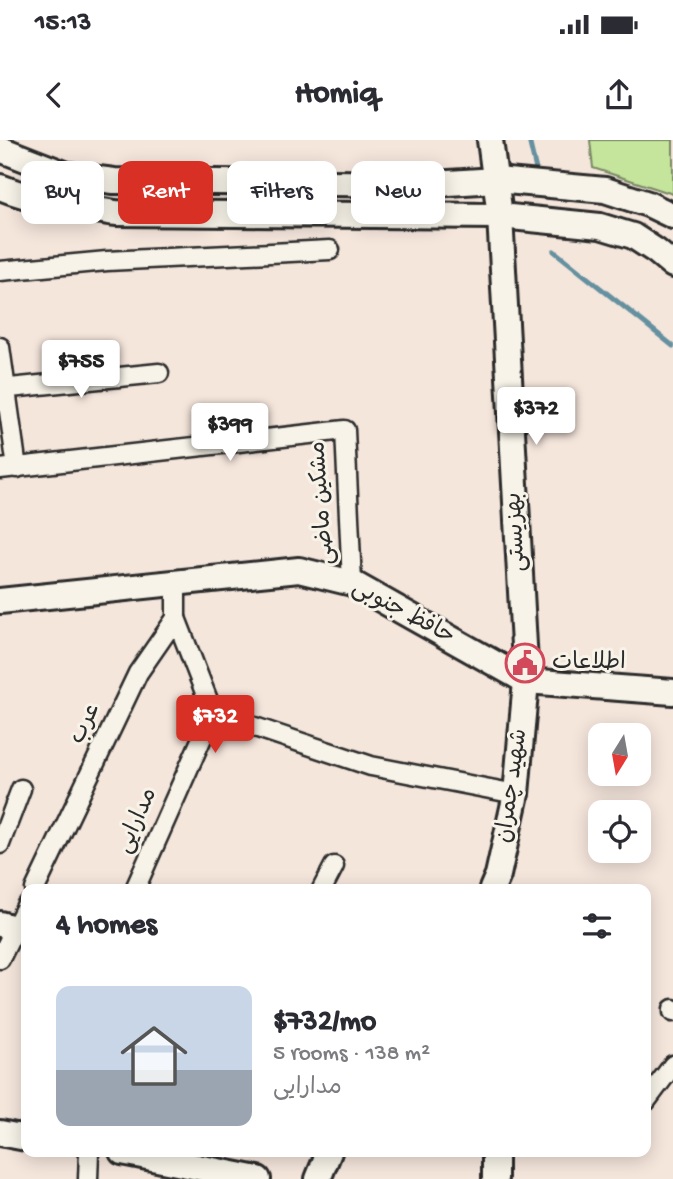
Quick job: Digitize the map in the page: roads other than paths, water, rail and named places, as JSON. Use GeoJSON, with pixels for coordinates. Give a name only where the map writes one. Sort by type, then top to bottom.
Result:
{"type":"FeatureCollection","features":[{"type":"Feature","properties":{"kind":"street"},"geometry":{"type":"LineString","coordinates":[[491,140],[500,216]]}},
{"type":"Feature","properties":{"kind":"street"},"geometry":{"type":"LineString","coordinates":[[0,149],[67,175],[114,181],[433,184],[496,180],[605,190],[648,204],[673,216]]}},
{"type":"Feature","properties":{"kind":"street"},"geometry":{"type":"LineString","coordinates":[[0,187],[60,205],[116,213],[500,216],[600,226],[633,236],[673,265]]}},
{"type":"Feature","properties":{"kind":"street","name":"بهزیستی"},"geometry":{"type":"LineString","coordinates":[[500,216],[526,681]]}},
{"type":"Feature","properties":{"kind":"street"},"geometry":{"type":"LineString","coordinates":[[0,271],[107,261],[330,250]]}},
{"type":"Feature","properties":{"kind":"street"},"geometry":{"type":"LineString","coordinates":[[0,347],[9,468]]}},
{"type":"Feature","properties":{"kind":"street"},"geometry":{"type":"LineString","coordinates":[[3,389],[159,373]]}},
{"type":"Feature","properties":{"kind":"street","name":"مشکین ماضی"},"geometry":{"type":"LineString","coordinates":[[9,468],[345,430],[352,583]]}},
{"type":"Feature","properties":{"kind":"street","name":"حافظ جنوبی"},"geometry":{"type":"LineString","coordinates":[[0,601],[299,570],[352,583],[526,681],[672,698]]}},
{"type":"Feature","properties":{"kind":"street"},"geometry":{"type":"LineString","coordinates":[[176,583],[176,618],[213,713],[371,766],[516,794]]}},
{"type":"Feature","properties":{"kind":"street","name":"عرب"},"geometry":{"type":"LineString","coordinates":[[37,884],[138,673],[176,618]]}},
{"type":"Feature","properties":{"kind":"street","name":"شهید چمران"},"geometry":{"type":"LineString","coordinates":[[494,884],[516,794],[526,681]]}},
{"type":"Feature","properties":{"kind":"street","name":"مدارایی"},"geometry":{"type":"LineString","coordinates":[[137,884],[213,713]]}},
{"type":"Feature","properties":{"kind":"street"},"geometry":{"type":"LineString","coordinates":[[0,844],[21,789]]}},
{"type":"Feature","properties":{"kind":"street"},"geometry":{"type":"LineString","coordinates":[[325,884],[334,866]]}},
{"type":"Feature","properties":{"kind":"street"},"geometry":{"type":"LineString","coordinates":[[0,959],[17,922]]}},
{"type":"Feature","properties":{"kind":"street"},"geometry":{"type":"LineString","coordinates":[[651,1094],[673,1065]]}},
{"type":"Feature","properties":{"kind":"street"},"geometry":{"type":"LineString","coordinates":[[0,1133],[21,1137]]}},
{"type":"Feature","properties":{"kind":"street"},"geometry":{"type":"LineString","coordinates":[[88,1179],[89,1157]]}},
{"type":"Feature","properties":{"kind":"street"},"geometry":{"type":"LineString","coordinates":[[141,1157],[176,1170],[258,1179]]}},
{"type":"Feature","properties":{"kind":"street"},"geometry":{"type":"LineString","coordinates":[[318,1179],[328,1157]]}},
{"type":"Feature","properties":{"kind":"street"},"geometry":{"type":"LineString","coordinates":[[495,1157],[495,1179]]}},
{"type":"Feature","properties":{"kind":"waterway"},"geometry":{"type":"LineString","coordinates":[[529,140],[537,174]]}},
{"type":"Feature","properties":{"kind":"waterway"},"geometry":{"type":"LineString","coordinates":[[554,251],[673,346]]}},
{"type":"Feature","properties":{"kind":"place","name":"اطلاعات"},"geometry":{"type":"Point","coordinates":[525,663]}}]}
